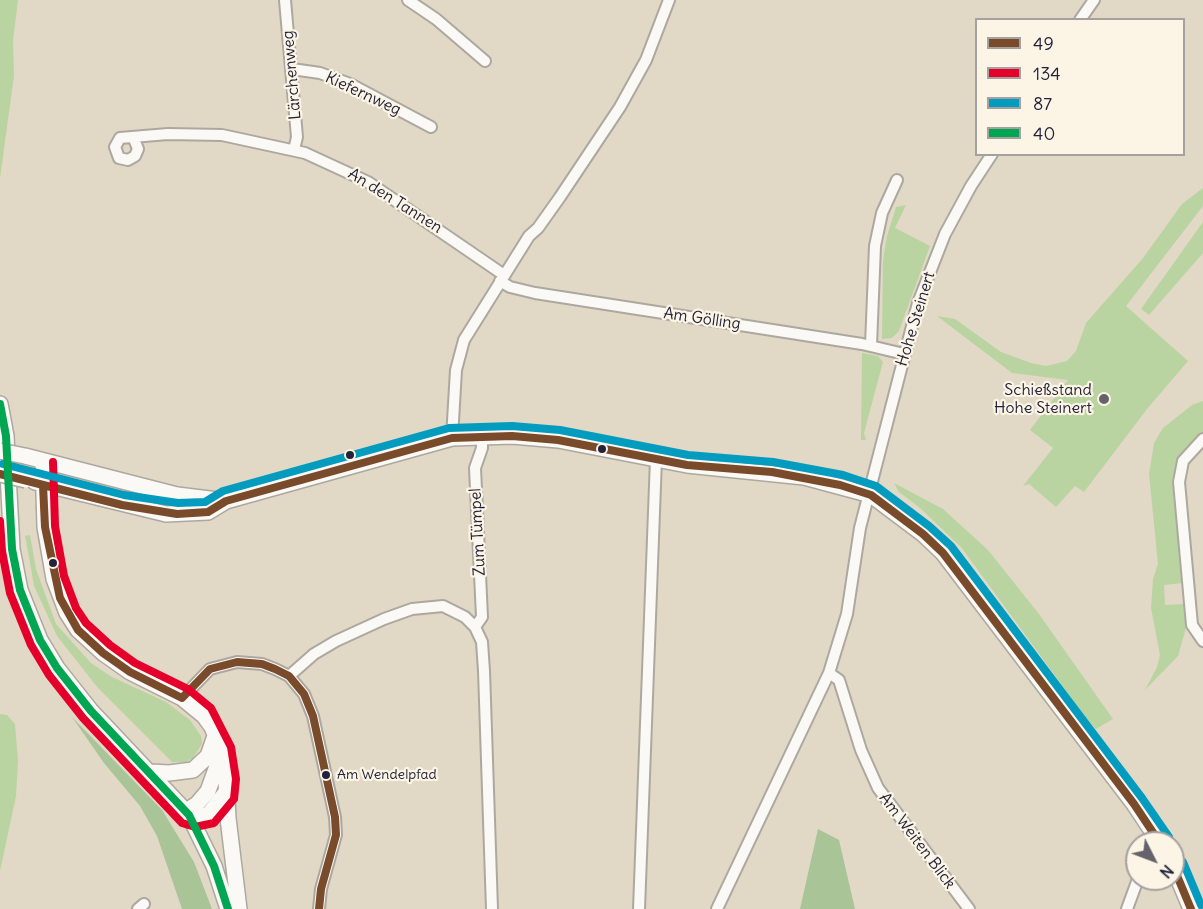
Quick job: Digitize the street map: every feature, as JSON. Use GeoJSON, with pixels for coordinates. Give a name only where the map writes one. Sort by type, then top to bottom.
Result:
{"type":"FeatureCollection","features":[{"type":"Feature","properties":{"kind":"main road"},"geometry":{"type":"LineString","coordinates":[[0,404],[6,436],[12,549],[20,590],[30,618],[45,649],[75,691],[108,730],[151,772],[188,813],[214,866],[228,909]]}},
{"type":"Feature","properties":{"kind":"main road"},"geometry":{"type":"LineString","coordinates":[[0,474],[166,514],[208,512],[226,501],[452,438],[482,437],[558,440],[687,465],[804,477],[871,495],[924,534],[948,559],[1134,804],[1151,831]]}},
{"type":"Feature","properties":{"kind":"main road"},"geometry":{"type":"LineString","coordinates":[[0,451],[177,495],[226,501]]}},
{"type":"Feature","properties":{"kind":"main road"},"geometry":{"type":"LineString","coordinates":[[43,462],[44,518],[54,579],[67,613],[78,630],[103,653],[130,672],[182,698],[204,716],[215,736],[222,752],[239,909]]}},
{"type":"Feature","properties":{"kind":"main road"},"geometry":{"type":"LineString","coordinates":[[151,772],[169,773],[193,770],[208,756],[215,736]]}},
{"type":"Feature","properties":{"kind":"main road"},"geometry":{"type":"LineString","coordinates":[[188,813],[208,791],[222,752]]}},
{"type":"Feature","properties":{"kind":"main road"},"geometry":{"type":"LineString","coordinates":[[188,813],[195,817],[208,815],[226,792]]}},
{"type":"Feature","properties":{"kind":"main road"},"geometry":{"type":"LineString","coordinates":[[1183,891],[1191,909]]}},
{"type":"Feature","properties":{"kind":"street","name":"Lärchenweg"},"geometry":{"type":"LineString","coordinates":[[285,0],[297,138],[294,150]]}},
{"type":"Feature","properties":{"kind":"street"},"geometry":{"type":"LineString","coordinates":[[408,0],[436,19],[485,61]]}},
{"type":"Feature","properties":{"kind":"street"},"geometry":{"type":"LineString","coordinates":[[452,438],[453,396],[459,353],[468,332],[502,278],[576,175],[622,104],[646,60],[669,0]]}},
{"type":"Feature","properties":{"kind":"street"},"geometry":{"type":"LineString","coordinates":[[1081,18],[1094,0]]}},
{"type":"Feature","properties":{"kind":"street","name":"Kiefernweg"},"geometry":{"type":"LineString","coordinates":[[292,69],[306,70],[350,84],[431,127]]}},
{"type":"Feature","properties":{"kind":"street","name":"An den Tannen"},"geometry":{"type":"LineString","coordinates":[[134,139],[168,134],[206,134],[294,150],[368,182],[502,278]]}},
{"type":"Feature","properties":{"kind":"street","name":"Hohe Steinert"},"geometry":{"type":"LineString","coordinates":[[871,495],[904,354],[921,295],[938,250],[971,186],[991,156]]}},
{"type":"Feature","properties":{"kind":"street"},"geometry":{"type":"LineString","coordinates":[[871,345],[875,246],[882,213],[897,180]]}},
{"type":"Feature","properties":{"kind":"street","name":"Am Gölling"},"geometry":{"type":"LineString","coordinates":[[502,278],[510,287],[560,297],[871,345],[904,354]]}},
{"type":"Feature","properties":{"kind":"street","name":"Zum Tümpel"},"geometry":{"type":"LineString","coordinates":[[475,627],[482,617],[475,468],[482,437]]}},
{"type":"Feature","properties":{"kind":"street"},"geometry":{"type":"LineString","coordinates":[[1203,439],[1183,461],[1179,494],[1192,626],[1203,641]]}},
{"type":"Feature","properties":{"kind":"street"},"geometry":{"type":"LineString","coordinates":[[639,909],[656,459]]}},
{"type":"Feature","properties":{"kind":"street"},"geometry":{"type":"LineString","coordinates":[[717,909],[830,673],[847,614],[860,528],[871,495]]}},
{"type":"Feature","properties":{"kind":"street"},"geometry":{"type":"LineString","coordinates":[[289,676],[314,654],[336,641],[412,609],[443,606],[465,617],[475,627],[482,642],[484,671],[492,909]]}},
{"type":"Feature","properties":{"kind":"street"},"geometry":{"type":"LineString","coordinates":[[182,698],[210,669],[237,662],[262,664],[289,676],[304,694],[313,716],[335,809],[336,835],[321,889],[319,909]]}},
{"type":"Feature","properties":{"kind":"street","name":"Am Weiten Blick"},"geometry":{"type":"LineString","coordinates":[[830,673],[839,680],[861,750],[878,788],[969,909]]}},
{"type":"Feature","properties":{"kind":"street"},"geometry":{"type":"LineString","coordinates":[[1127,909],[1134,891]]}},
{"type":"Feature","properties":{"kind":"green space"},"geometry":{"type":"Polygon","coordinates":[[[0,0],[18,0],[13,41],[14,76],[0,178],[0,0]]]}},
{"type":"Feature","properties":{"kind":"green space","name":"Schießstand Hohe Steinert"},"geometry":{"type":"Polygon","coordinates":[[[1203,188],[1203,206],[1126,306],[1188,361],[1147,409],[1084,492],[1075,486],[1056,507],[1029,484],[1023,486],[1053,448],[1030,430],[1068,380],[1012,373],[937,316],[955,319],[1001,352],[1031,363],[1046,366],[1067,361],[1076,351],[1086,323],[1143,258],[1182,204],[1203,188]]]}},
{"type":"Feature","properties":{"kind":"green space"},"geometry":{"type":"Polygon","coordinates":[[[906,205],[895,228],[930,246],[899,331],[892,338],[882,339],[883,260],[887,236],[896,207],[906,205]]]}},
{"type":"Feature","properties":{"kind":"green space"},"geometry":{"type":"Polygon","coordinates":[[[1203,222],[1203,253],[1149,315],[1141,309],[1203,222]]]}},
{"type":"Feature","properties":{"kind":"green space"},"geometry":{"type":"Polygon","coordinates":[[[862,353],[878,356],[883,362],[864,433],[866,440],[861,440],[862,353]]]}},
{"type":"Feature","properties":{"kind":"green space"},"geometry":{"type":"Polygon","coordinates":[[[1203,401],[1203,434],[1184,450],[1179,461],[1175,483],[1183,583],[1164,585],[1165,605],[1185,604],[1186,628],[1178,656],[1145,690],[1157,667],[1160,655],[1151,608],[1153,579],[1158,564],[1149,474],[1154,443],[1163,428],[1192,405],[1203,401]]]}},
{"type":"Feature","properties":{"kind":"green space"},"geometry":{"type":"Polygon","coordinates":[[[894,483],[943,509],[988,550],[1039,614],[1113,719],[1096,729],[961,547],[920,508],[899,492],[894,483]]]}},
{"type":"Feature","properties":{"kind":"green space"},"geometry":{"type":"Polygon","coordinates":[[[30,535],[36,569],[56,624],[91,663],[112,677],[166,702],[190,720],[201,736],[202,744],[193,758],[186,762],[172,762],[98,688],[57,636],[34,586],[25,536],[30,535]]]}},
{"type":"Feature","properties":{"kind":"green space"},"geometry":{"type":"Polygon","coordinates":[[[0,714],[7,715],[15,724],[18,761],[16,796],[0,871],[0,714]]]}},
{"type":"Feature","properties":{"kind":"green space"},"geometry":{"type":"Polygon","coordinates":[[[72,717],[162,810],[194,862],[212,909],[182,909],[157,836],[140,806],[104,763],[72,717]]]}},
{"type":"Feature","properties":{"kind":"green space"},"geometry":{"type":"Polygon","coordinates":[[[818,829],[839,840],[855,909],[800,909],[818,829]]]}},
{"type":"Feature","properties":{"kind":"transit line","name":"40"},"geometry":{"type":"LineString","coordinates":[[0,404],[6,436],[12,549],[20,590],[40,640],[57,668],[91,711],[189,815],[214,866],[228,909]]}},
{"type":"Feature","properties":{"kind":"transit line","name":"87"},"geometry":{"type":"LineString","coordinates":[[3,464],[124,495],[178,503],[205,502],[223,491],[449,428],[512,426],[560,430],[688,455],[773,462],[843,475],[876,486],[929,526],[951,546],[1165,831]]}},
{"type":"Feature","properties":{"kind":"transit line","name":"49"},"geometry":{"type":"LineString","coordinates":[[0,474],[122,505],[177,514],[208,512],[226,501],[452,438],[512,436],[558,440],[687,465],[772,472],[840,485],[871,495],[923,534],[943,553],[1134,804],[1152,831]]}},
{"type":"Feature","properties":{"kind":"transit line","name":"134"},"geometry":{"type":"LineString","coordinates":[[0,521],[2,551],[10,593],[31,645],[49,675],[83,718],[182,823],[195,827],[214,823],[234,799],[236,779],[231,747],[211,708],[188,689],[135,663],[110,645],[86,623],[76,608],[64,576],[55,526],[53,462]]}},
{"type":"Feature","properties":{"kind":"transit line","name":"49"},"geometry":{"type":"LineString","coordinates":[[43,485],[45,527],[60,598],[78,630],[103,653],[130,672],[182,698],[210,669],[237,662],[262,664],[275,669],[289,676],[304,694],[313,716],[335,817],[336,835],[321,889],[319,909]]}},
{"type":"Feature","properties":{"kind":"transit line","name":"87"},"geometry":{"type":"LineString","coordinates":[[1185,867],[1201,905]]}},
{"type":"Feature","properties":{"kind":"transit line","name":"49"},"geometry":{"type":"LineString","coordinates":[[1183,891],[1191,909]]}},
{"type":"Feature","properties":{"kind":"place","name":"Schießstand Hohe Steinert"},"geometry":{"type":"Point","coordinates":[1104,399]}},
{"type":"Feature","properties":{"kind":"place","name":"Am Wendelpfad"},"geometry":{"type":"Point","coordinates":[326,775]}}]}
